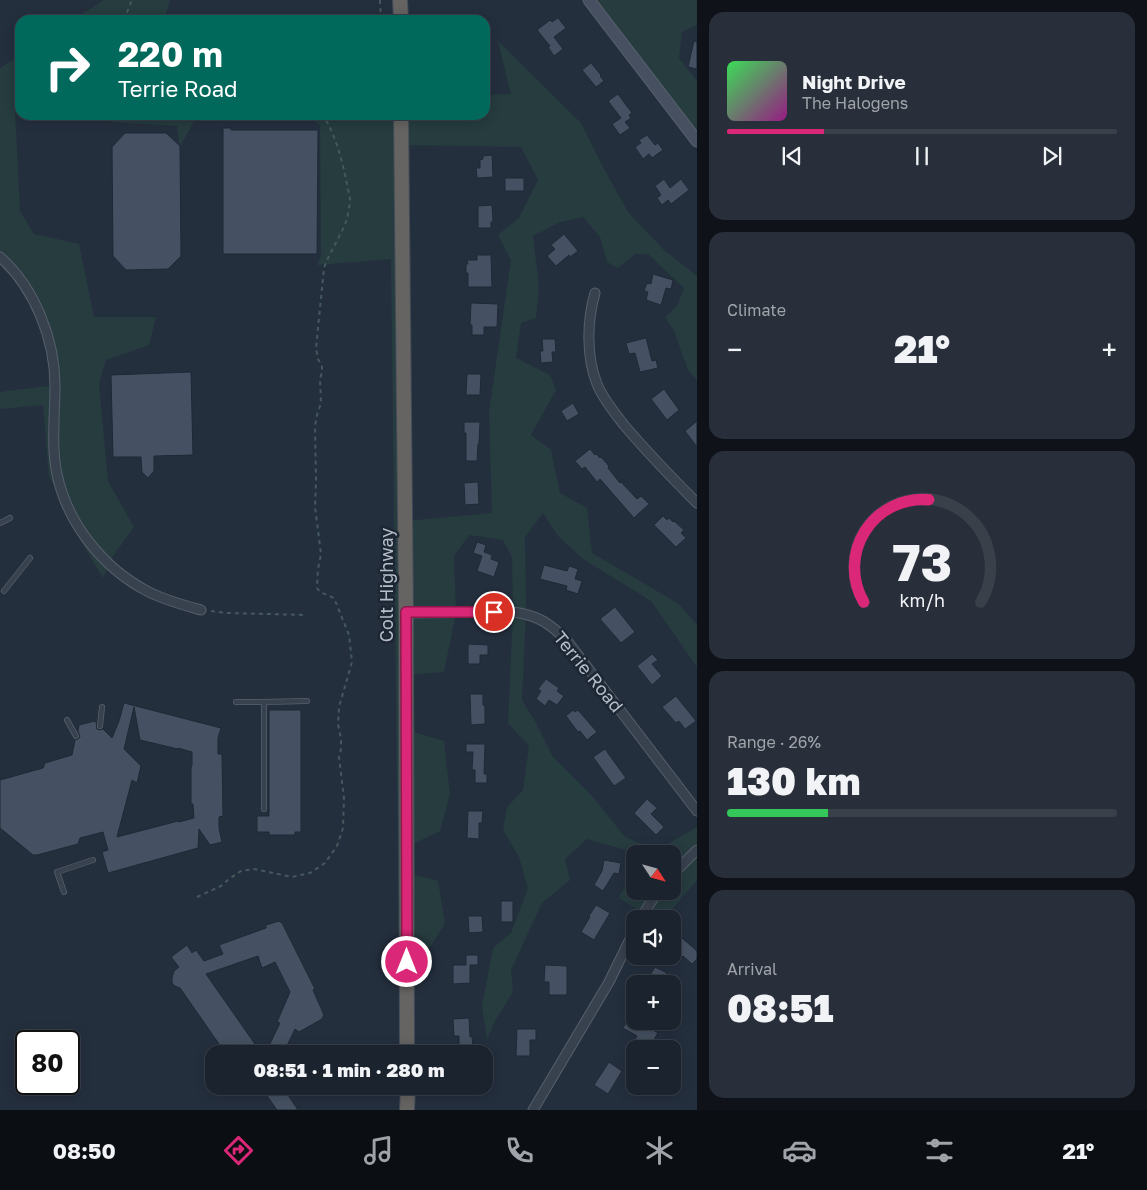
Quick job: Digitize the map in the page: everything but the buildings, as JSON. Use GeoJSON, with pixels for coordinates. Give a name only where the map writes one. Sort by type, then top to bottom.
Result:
{"type":"FeatureCollection","features":[{"type":"Feature","properties":{"kind":"highway"},"geometry":{"type":"LineString","coordinates":[[400,0],[400,15]]}},
{"type":"Feature","properties":{"kind":"highway","name":"Colt Highway"},"geometry":{"type":"LineString","coordinates":[[401,120],[406,612],[407,1045]]}},
{"type":"Feature","properties":{"kind":"highway"},"geometry":{"type":"LineString","coordinates":[[408,1095],[408,1110]]}},
{"type":"Feature","properties":{"kind":"main road"},"geometry":{"type":"LineString","coordinates":[[589,0],[697,141]]}},
{"type":"Feature","properties":{"kind":"street"},"geometry":{"type":"LineString","coordinates":[[0,257],[16,274],[26,290],[48,335],[54,376],[54,453],[57,474],[63,494],[75,521],[104,560],[132,582],[148,592],[201,610]]}},
{"type":"Feature","properties":{"kind":"street"},"geometry":{"type":"LineString","coordinates":[[595,294],[589,322],[592,368],[597,385],[605,400],[638,442],[697,503]]}},
{"type":"Feature","properties":{"kind":"street","name":"Terrie Road"},"geometry":{"type":"LineString","coordinates":[[406,612],[513,612],[537,617],[548,624],[568,642],[697,812]]}},
{"type":"Feature","properties":{"kind":"street"},"geometry":{"type":"LineString","coordinates":[[681,866],[697,850]]}},
{"type":"Feature","properties":{"kind":"street"},"geometry":{"type":"LineString","coordinates":[[533,1110],[609,982],[626,947]]}},
{"type":"Feature","properties":{"kind":"lane"},"geometry":{"type":"LineString","coordinates":[[0,523],[10,518]]}},
{"type":"Feature","properties":{"kind":"lane"},"geometry":{"type":"LineString","coordinates":[[4,591],[30,558]]}},
{"type":"Feature","properties":{"kind":"lane"},"geometry":{"type":"LineString","coordinates":[[236,702],[307,701]]}},
{"type":"Feature","properties":{"kind":"lane"},"geometry":{"type":"LineString","coordinates":[[264,702],[264,809]]}},
{"type":"Feature","properties":{"kind":"lane"},"geometry":{"type":"LineString","coordinates":[[100,726],[102,707]]}},
{"type":"Feature","properties":{"kind":"lane"},"geometry":{"type":"LineString","coordinates":[[67,720],[76,736]]}},
{"type":"Feature","properties":{"kind":"lane"},"geometry":{"type":"LineString","coordinates":[[64,892],[56,872],[93,860]]}},
{"type":"Feature","properties":{"kind":"path"},"geometry":{"type":"LineString","coordinates":[[126,15],[132,0]]}},
{"type":"Feature","properties":{"kind":"path"},"geometry":{"type":"LineString","coordinates":[[380,0],[380,15]]}},
{"type":"Feature","properties":{"kind":"path"},"geometry":{"type":"LineString","coordinates":[[197,897],[221,886],[241,871],[254,869],[292,877],[310,873],[325,864],[337,846],[343,828],[344,798],[339,757],[341,739],[338,724],[339,707],[352,662],[349,635],[334,598],[320,592],[317,588],[321,554],[315,506],[315,426],[321,403],[320,379],[322,366],[318,359],[316,348],[324,268],[328,256],[342,232],[350,200],[344,165],[337,143],[326,120]]}},
{"type":"Feature","properties":{"kind":"path"},"geometry":{"type":"LineString","coordinates":[[201,610],[306,615]]}},
{"type":"Feature","properties":{"kind":"green space"},"geometry":{"type":"Polygon","coordinates":[[[104,0],[170,0],[167,15],[81,15],[104,0]]]}},
{"type":"Feature","properties":{"kind":"green space"},"geometry":{"type":"Polygon","coordinates":[[[589,0],[697,0],[697,25],[682,32],[679,58],[697,81],[697,141],[589,0]]]}},
{"type":"Feature","properties":{"kind":"green space"},"geometry":{"type":"Polygon","coordinates":[[[498,41],[581,123],[628,212],[664,250],[697,276],[697,380],[688,370],[674,331],[665,317],[677,306],[684,288],[648,254],[635,254],[618,268],[607,262],[600,237],[583,217],[560,222],[533,236],[539,286],[536,318],[521,323],[516,358],[550,375],[556,390],[531,435],[551,450],[560,493],[587,508],[592,553],[679,604],[697,625],[697,667],[651,601],[583,559],[558,536],[543,513],[525,537],[526,614],[522,700],[553,757],[593,797],[625,837],[645,845],[626,845],[626,850],[587,839],[565,859],[570,880],[542,903],[511,970],[513,992],[495,1021],[487,1039],[482,1006],[493,948],[511,933],[528,888],[519,857],[503,830],[507,807],[523,790],[529,746],[508,723],[513,612],[512,557],[503,540],[469,535],[454,556],[456,612],[444,672],[407,675],[407,730],[444,741],[450,794],[440,831],[407,847],[407,873],[438,881],[445,923],[426,954],[407,979],[400,1045],[391,259],[317,265],[321,256],[320,126],[312,120],[490,120],[490,95],[511,94],[498,41]],[[402,145],[406,521],[492,513],[489,412],[511,260],[498,235],[519,218],[538,180],[521,147],[402,145]]]}},
{"type":"Feature","properties":{"kind":"green space"},"geometry":{"type":"Polygon","coordinates":[[[15,58],[15,120],[20,211],[34,234],[79,244],[94,317],[156,317],[149,345],[106,360],[99,384],[108,481],[134,527],[113,556],[103,578],[75,531],[49,476],[43,405],[0,409],[0,392],[55,385],[42,320],[0,257],[0,68],[15,58]]]}},
{"type":"Feature","properties":{"kind":"green space"},"geometry":{"type":"Polygon","coordinates":[[[110,120],[195,120],[180,146],[177,126],[110,122],[110,120]]]}},
{"type":"Feature","properties":{"kind":"green space"},"geometry":{"type":"Polygon","coordinates":[[[697,827],[697,880],[681,899],[681,845],[666,845],[697,827]]]}},
{"type":"Feature","properties":{"kind":"green space"},"geometry":{"type":"Polygon","coordinates":[[[626,883],[626,900],[680,900],[672,910],[639,910],[619,898],[626,883]]]}},
{"type":"Feature","properties":{"kind":"route"},"geometry":{"type":"LineString","coordinates":[[407,962],[406,612],[494,612]]}}]}
